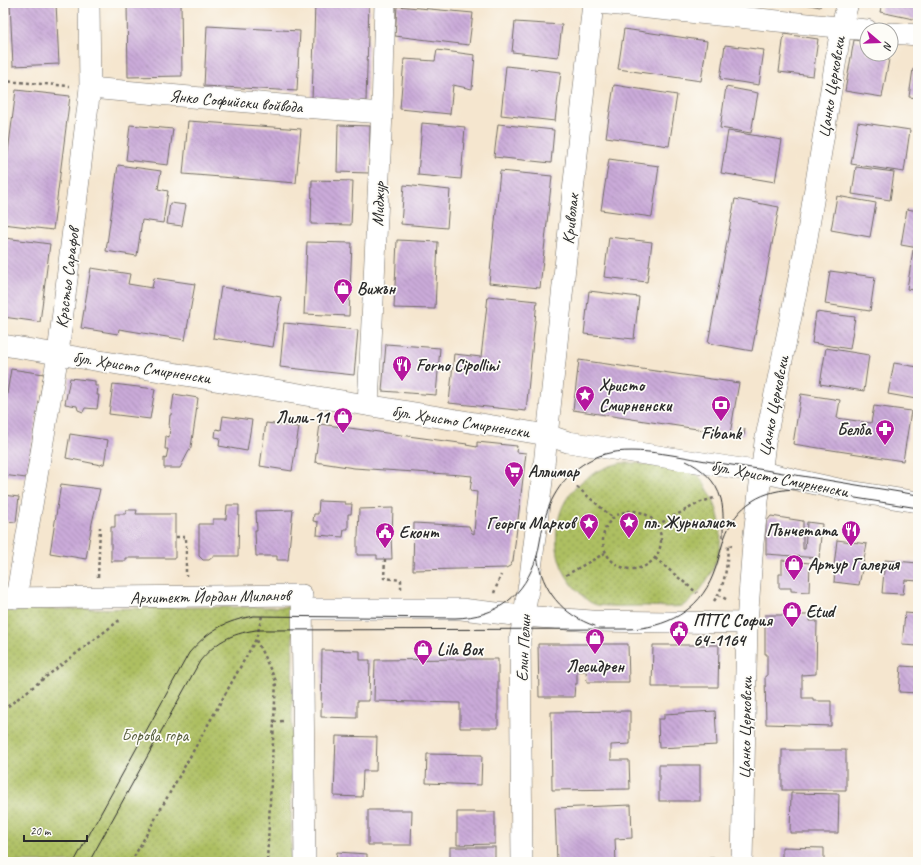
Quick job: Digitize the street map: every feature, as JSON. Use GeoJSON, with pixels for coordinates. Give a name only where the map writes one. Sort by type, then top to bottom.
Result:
{"type":"FeatureCollection","features":[{"type":"Feature","properties":{"kind":"street","name":"Кръстьо Сарафов"},"geometry":{"type":"LineString","coordinates":[[9,598],[58,354],[90,88],[90,3]]}},
{"type":"Feature","properties":{"kind":"street","name":"Миджур"},"geometry":{"type":"LineString","coordinates":[[368,405],[382,113],[385,3]]}},
{"type":"Feature","properties":{"kind":"street","name":"Криволак"},"geometry":{"type":"LineString","coordinates":[[547,435],[593,3]]}},
{"type":"Feature","properties":{"kind":"street"},"geometry":{"type":"LineString","coordinates":[[599,3],[859,29]]}},
{"type":"Feature","properties":{"kind":"street","name":"Цанко Церковски"},"geometry":{"type":"LineString","coordinates":[[742,862],[747,623],[753,543],[761,472],[765,442],[806,244],[841,28],[848,3]]}},
{"type":"Feature","properties":{"kind":"street"},"geometry":{"type":"LineString","coordinates":[[899,34],[918,35]]}},
{"type":"Feature","properties":{"kind":"street","name":"Янко Софийски войвода"},"geometry":{"type":"LineString","coordinates":[[90,88],[382,113]]}},
{"type":"Feature","properties":{"kind":"street","name":"бул. Христо Смирненски"},"geometry":{"type":"LineString","coordinates":[[3,345],[547,435],[568,442],[761,472],[843,490],[918,502]]}},
{"type":"Feature","properties":{"kind":"street","name":"Елин Пелин"},"geometry":{"type":"LineString","coordinates":[[522,862],[520,639],[530,577],[547,435]]}},
{"type":"Feature","properties":{"kind":"street","name":"Архитект Йордан Миланов"},"geometry":{"type":"LineString","coordinates":[[9,598],[302,595],[303,609],[461,609],[523,616]]}},
{"type":"Feature","properties":{"kind":"street"},"geometry":{"type":"LineString","coordinates":[[303,609],[305,862]]}},
{"type":"Feature","properties":{"kind":"street"},"geometry":{"type":"LineString","coordinates":[[523,616],[592,621],[747,623]]}},
{"type":"Feature","properties":{"kind":"path"},"geometry":{"type":"LineString","coordinates":[[3,81],[90,88]]}},
{"type":"Feature","properties":{"kind":"path"},"geometry":{"type":"LineString","coordinates":[[577,487],[612,517]]}},
{"type":"Feature","properties":{"kind":"path"},"geometry":{"type":"LineString","coordinates":[[657,525],[701,502],[714,498]]}},
{"type":"Feature","properties":{"kind":"path"},"geometry":{"type":"LineString","coordinates":[[632,510],[642,512],[650,517],[657,525],[661,533],[660,550],[648,565],[639,569],[629,570],[619,567],[611,561],[605,553],[602,544],[606,525],[612,517],[621,512],[632,510]]}},
{"type":"Feature","properties":{"kind":"path"},"geometry":{"type":"LineString","coordinates":[[97,597],[100,527]]}},
{"type":"Feature","properties":{"kind":"path"},"geometry":{"type":"LineString","coordinates":[[176,537],[186,536],[186,567]]}},
{"type":"Feature","properties":{"kind":"path"},"geometry":{"type":"LineString","coordinates":[[710,606],[718,595],[724,582],[728,545]]}},
{"type":"Feature","properties":{"kind":"path"},"geometry":{"type":"LineString","coordinates":[[566,575],[605,553]]}},
{"type":"Feature","properties":{"kind":"path"},"geometry":{"type":"LineString","coordinates":[[655,558],[697,593]]}},
{"type":"Feature","properties":{"kind":"path"},"geometry":{"type":"LineString","coordinates":[[384,559],[384,578]]}},
{"type":"Feature","properties":{"kind":"path"},"geometry":{"type":"LineString","coordinates":[[718,595],[724,598]]}},
{"type":"Feature","properties":{"kind":"path"},"geometry":{"type":"LineString","coordinates":[[3,710],[123,617]]}},
{"type":"Feature","properties":{"kind":"path"},"geometry":{"type":"LineString","coordinates":[[131,862],[258,633]]}},
{"type":"Feature","properties":{"kind":"path"},"geometry":{"type":"LineString","coordinates":[[256,639],[276,681],[267,862]]}},
{"type":"Feature","properties":{"kind":"green space"},"geometry":{"type":"Polygon","coordinates":[[[620,463],[635,463],[695,471],[705,484],[712,498],[720,526],[721,540],[718,554],[713,568],[703,586],[692,599],[682,606],[602,606],[595,604],[586,599],[573,586],[563,569],[557,551],[557,532],[561,510],[566,500],[572,491],[589,476],[609,466],[620,463]]]}},
{"type":"Feature","properties":{"kind":"green space","name":"Борова гора"},"geometry":{"type":"Polygon","coordinates":[[[293,607],[291,862],[3,862],[3,610],[293,607]]]}},
{"type":"Feature","properties":{"kind":"building"},"geometry":{"type":"Polygon","coordinates":[[[10,3],[56,3],[59,64],[13,66],[10,3]]]}},
{"type":"Feature","properties":{"kind":"building"},"geometry":{"type":"Polygon","coordinates":[[[127,3],[181,3],[182,76],[128,77],[127,3]]]}},
{"type":"Feature","properties":{"kind":"building"},"geometry":{"type":"Polygon","coordinates":[[[315,3],[369,3],[366,101],[312,100],[315,3]]]}},
{"type":"Feature","properties":{"kind":"building"},"geometry":{"type":"Polygon","coordinates":[[[800,3],[821,3],[820,7],[800,3]]]}},
{"type":"Feature","properties":{"kind":"building"},"geometry":{"type":"Polygon","coordinates":[[[882,3],[918,3],[918,20],[880,12],[882,3]]]}},
{"type":"Feature","properties":{"kind":"building"},"geometry":{"type":"Polygon","coordinates":[[[397,6],[473,13],[469,45],[395,36],[397,6]]]}},
{"type":"Feature","properties":{"kind":"building"},"geometry":{"type":"Polygon","coordinates":[[[515,22],[562,25],[558,57],[512,52],[515,22]]]}},
{"type":"Feature","properties":{"kind":"building"},"geometry":{"type":"Polygon","coordinates":[[[207,26],[300,31],[297,91],[204,86],[207,26]]]}},
{"type":"Feature","properties":{"kind":"building"},"geometry":{"type":"Polygon","coordinates":[[[624,29],[707,41],[701,81],[618,69],[624,29]]]}},
{"type":"Feature","properties":{"kind":"building"},"geometry":{"type":"Polygon","coordinates":[[[784,34],[818,39],[813,76],[779,72],[784,34]]]}},
{"type":"Feature","properties":{"kind":"building"},"geometry":{"type":"Polygon","coordinates":[[[854,40],[859,41],[859,62],[889,62],[882,97],[845,91],[854,40]]]}},
{"type":"Feature","properties":{"kind":"building"},"geometry":{"type":"Polygon","coordinates":[[[725,45],[764,50],[759,85],[720,79],[725,45]]]}},
{"type":"Feature","properties":{"kind":"building"},"geometry":{"type":"Polygon","coordinates":[[[437,50],[475,55],[472,89],[453,85],[450,114],[400,109],[404,59],[435,61],[437,50]]]}},
{"type":"Feature","properties":{"kind":"building"},"geometry":{"type":"Polygon","coordinates":[[[506,66],[561,72],[555,121],[501,115],[506,66]]]}},
{"type":"Feature","properties":{"kind":"building"},"geometry":{"type":"Polygon","coordinates":[[[913,69],[918,70],[918,98],[909,97],[913,69]]]}},
{"type":"Feature","properties":{"kind":"building"},"geometry":{"type":"Polygon","coordinates":[[[614,85],[677,95],[669,146],[606,137],[614,85]]]}},
{"type":"Feature","properties":{"kind":"building"},"geometry":{"type":"Polygon","coordinates":[[[726,87],[758,93],[751,133],[720,128],[726,87]]]}},
{"type":"Feature","properties":{"kind":"building"},"geometry":{"type":"Polygon","coordinates":[[[16,90],[70,96],[53,230],[3,224],[3,191],[16,90]]]}},
{"type":"Feature","properties":{"kind":"building"},"geometry":{"type":"Polygon","coordinates":[[[188,121],[301,129],[296,183],[183,174],[188,121]]]}},
{"type":"Feature","properties":{"kind":"building"},"geometry":{"type":"Polygon","coordinates":[[[858,122],[910,130],[904,172],[851,164],[858,122]]]}},
{"type":"Feature","properties":{"kind":"building"},"geometry":{"type":"Polygon","coordinates":[[[422,123],[465,127],[461,179],[418,175],[422,123]]]}},
{"type":"Feature","properties":{"kind":"building"},"geometry":{"type":"Polygon","coordinates":[[[498,124],[554,130],[551,163],[494,157],[498,124]]]}},
{"type":"Feature","properties":{"kind":"building"},"geometry":{"type":"Polygon","coordinates":[[[130,125],[173,129],[168,165],[126,160],[130,125]]]}},
{"type":"Feature","properties":{"kind":"building"},"geometry":{"type":"Polygon","coordinates":[[[338,125],[370,126],[369,173],[337,172],[338,125]]]}},
{"type":"Feature","properties":{"kind":"building"},"geometry":{"type":"Polygon","coordinates":[[[728,131],[782,140],[775,182],[721,173],[728,131]]]}},
{"type":"Feature","properties":{"kind":"building"},"geometry":{"type":"Polygon","coordinates":[[[609,159],[659,166],[652,217],[601,210],[609,159]]]}},
{"type":"Feature","properties":{"kind":"building"},"geometry":{"type":"Polygon","coordinates":[[[118,165],[161,171],[158,189],[168,191],[163,223],[142,220],[137,256],[106,251],[118,165]]]}},
{"type":"Feature","properties":{"kind":"building"},"geometry":{"type":"Polygon","coordinates":[[[856,167],[894,172],[890,200],[852,194],[856,167]]]}},
{"type":"Feature","properties":{"kind":"building"},"geometry":{"type":"Polygon","coordinates":[[[500,171],[552,176],[540,288],[489,283],[500,171]]]}},
{"type":"Feature","properties":{"kind":"building"},"geometry":{"type":"Polygon","coordinates":[[[312,180],[353,181],[351,225],[311,224],[312,180]]]}},
{"type":"Feature","properties":{"kind":"building"},"geometry":{"type":"Polygon","coordinates":[[[404,185],[450,190],[447,228],[401,224],[404,185]]]}},
{"type":"Feature","properties":{"kind":"building"},"geometry":{"type":"Polygon","coordinates":[[[837,196],[876,203],[870,237],[831,230],[837,196]]]}},
{"type":"Feature","properties":{"kind":"building"},"geometry":{"type":"Polygon","coordinates":[[[735,199],[779,207],[752,351],[708,343],[735,199]]]}},
{"type":"Feature","properties":{"kind":"building"},"geometry":{"type":"Polygon","coordinates":[[[170,203],[186,205],[182,226],[167,224],[170,203]]]}},
{"type":"Feature","properties":{"kind":"building"},"geometry":{"type":"Polygon","coordinates":[[[907,209],[918,211],[918,248],[901,245],[907,209]]]}},
{"type":"Feature","properties":{"kind":"building"},"geometry":{"type":"Polygon","coordinates":[[[609,237],[652,242],[647,282],[604,277],[609,237]]]}},
{"type":"Feature","properties":{"kind":"building"},"geometry":{"type":"Polygon","coordinates":[[[5,238],[50,244],[40,322],[3,317],[3,252],[5,238]]]}},
{"type":"Feature","properties":{"kind":"building"},"geometry":{"type":"Polygon","coordinates":[[[397,240],[438,242],[435,309],[394,308],[397,240]]]}},
{"type":"Feature","properties":{"kind":"building"},"geometry":{"type":"Polygon","coordinates":[[[307,242],[352,243],[349,316],[304,314],[307,242]]]}},
{"type":"Feature","properties":{"kind":"building"},"geometry":{"type":"Polygon","coordinates":[[[913,250],[918,251],[918,291],[907,289],[913,250]]]}},
{"type":"Feature","properties":{"kind":"building"},"geometry":{"type":"Polygon","coordinates":[[[91,268],[130,274],[128,284],[152,288],[154,278],[195,284],[185,340],[119,329],[118,334],[81,328],[91,268]]]}},
{"type":"Feature","properties":{"kind":"building"},"geometry":{"type":"Polygon","coordinates":[[[830,271],[875,277],[870,311],[825,304],[830,271]]]}},
{"type":"Feature","properties":{"kind":"building"},"geometry":{"type":"Polygon","coordinates":[[[221,287],[281,297],[273,347],[213,338],[221,287]]]}},
{"type":"Feature","properties":{"kind":"building"},"geometry":{"type":"Polygon","coordinates":[[[589,291],[639,297],[634,339],[584,334],[589,291]]]}},
{"type":"Feature","properties":{"kind":"building"},"geometry":{"type":"Polygon","coordinates":[[[488,296],[537,301],[526,411],[449,403],[454,354],[481,357],[488,296]]]}},
{"type":"Feature","properties":{"kind":"building"},"geometry":{"type":"Polygon","coordinates":[[[816,312],[855,317],[850,349],[812,343],[816,312]]]}},
{"type":"Feature","properties":{"kind":"building"},"geometry":{"type":"Polygon","coordinates":[[[284,323],[358,330],[354,375],[280,367],[284,323]]]}},
{"type":"Feature","properties":{"kind":"building"},"geometry":{"type":"Polygon","coordinates":[[[386,344],[440,348],[436,395],[382,391],[386,344]]]}},
{"type":"Feature","properties":{"kind":"building"},"geometry":{"type":"Polygon","coordinates":[[[826,348],[869,355],[864,391],[820,384],[826,348]]]}},
{"type":"Feature","properties":{"kind":"building"},"geometry":{"type":"Polygon","coordinates":[[[579,360],[739,383],[730,434],[573,410],[579,360]]]}},
{"type":"Feature","properties":{"kind":"building"},"geometry":{"type":"Polygon","coordinates":[[[894,363],[918,367],[918,390],[916,399],[888,394],[894,363]]]}},
{"type":"Feature","properties":{"kind":"building"},"geometry":{"type":"Polygon","coordinates":[[[11,369],[44,374],[26,478],[3,475],[3,418],[11,369]]]}},
{"type":"Feature","properties":{"kind":"building"},"geometry":{"type":"Polygon","coordinates":[[[70,378],[95,381],[95,386],[98,386],[97,395],[99,395],[97,409],[85,408],[83,412],[78,410],[77,406],[65,404],[70,378]]]}},
{"type":"Feature","properties":{"kind":"building"},"geometry":{"type":"Polygon","coordinates":[[[113,384],[155,389],[150,419],[109,414],[113,384]]]}},
{"type":"Feature","properties":{"kind":"building"},"geometry":{"type":"Polygon","coordinates":[[[174,394],[198,398],[195,421],[191,447],[180,468],[164,468],[164,458],[166,459],[168,449],[165,449],[166,436],[169,437],[170,415],[174,394]]]}},
{"type":"Feature","properties":{"kind":"building"},"geometry":{"type":"Polygon","coordinates":[[[801,394],[840,400],[837,418],[871,423],[874,406],[911,411],[903,461],[793,444],[801,394]]]}},
{"type":"Feature","properties":{"kind":"building"},"geometry":{"type":"Polygon","coordinates":[[[223,416],[252,420],[247,451],[219,446],[220,438],[215,437],[216,429],[221,430],[223,416]]]}},
{"type":"Feature","properties":{"kind":"building"},"geometry":{"type":"Polygon","coordinates":[[[266,423],[299,427],[292,471],[260,466],[266,423]]]}},
{"type":"Feature","properties":{"kind":"building"},"geometry":{"type":"Polygon","coordinates":[[[320,424],[467,444],[466,445],[477,447],[477,442],[517,446],[516,452],[526,453],[513,561],[510,566],[506,568],[413,570],[414,523],[469,526],[474,534],[477,492],[470,491],[472,476],[354,468],[315,462],[320,424]]]}},
{"type":"Feature","properties":{"kind":"building"},"geometry":{"type":"Polygon","coordinates":[[[739,428],[745,429],[744,435],[738,434],[739,428]]]}},
{"type":"Feature","properties":{"kind":"building"},"geometry":{"type":"Polygon","coordinates":[[[70,434],[108,440],[104,464],[101,465],[66,458],[70,434]]]}},
{"type":"Feature","properties":{"kind":"building"},"geometry":{"type":"Polygon","coordinates":[[[61,484],[100,489],[86,559],[50,553],[61,484]]]}},
{"type":"Feature","properties":{"kind":"building"},"geometry":{"type":"Polygon","coordinates":[[[3,495],[19,497],[16,522],[3,521],[3,495]]]}},
{"type":"Feature","properties":{"kind":"building"},"geometry":{"type":"Polygon","coordinates":[[[319,501],[345,502],[345,504],[352,504],[351,514],[348,514],[348,529],[344,529],[343,537],[317,535],[318,522],[313,521],[314,514],[318,514],[319,501]]]}},
{"type":"Feature","properties":{"kind":"building"},"geometry":{"type":"Polygon","coordinates":[[[227,505],[239,505],[238,556],[214,556],[209,560],[203,560],[199,556],[199,524],[213,524],[213,519],[226,519],[227,505]]]}},
{"type":"Feature","properties":{"kind":"building"},"geometry":{"type":"Polygon","coordinates":[[[393,508],[391,535],[392,559],[377,559],[377,555],[357,555],[359,509],[393,508]]]}},
{"type":"Feature","properties":{"kind":"building"},"geometry":{"type":"Polygon","coordinates":[[[126,510],[137,510],[136,514],[175,514],[175,558],[126,558],[126,561],[111,561],[111,527],[115,527],[115,514],[126,514],[126,510]]]}},
{"type":"Feature","properties":{"kind":"building"},"geometry":{"type":"Polygon","coordinates":[[[293,510],[288,560],[277,560],[277,556],[256,556],[256,511],[293,510]]]}},
{"type":"Feature","properties":{"kind":"building"},"geometry":{"type":"Polygon","coordinates":[[[771,516],[803,521],[803,549],[805,549],[807,522],[822,524],[819,558],[766,554],[766,522],[771,516]]]}},
{"type":"Feature","properties":{"kind":"building"},"geometry":{"type":"Polygon","coordinates":[[[837,540],[867,544],[859,585],[834,582],[837,540]]]}},
{"type":"Feature","properties":{"kind":"building","name":"Артур Галерия"},"geometry":{"type":"Polygon","coordinates":[[[782,560],[810,563],[809,592],[791,591],[791,588],[779,588],[779,574],[782,574],[782,560]]]}},
{"type":"Feature","properties":{"kind":"building"},"geometry":{"type":"Polygon","coordinates":[[[885,560],[918,563],[918,581],[905,580],[903,594],[882,593],[885,560]]]}},
{"type":"Feature","properties":{"kind":"building"},"geometry":{"type":"Polygon","coordinates":[[[905,613],[918,614],[918,646],[902,645],[905,613]]]}},
{"type":"Feature","properties":{"kind":"building"},"geometry":{"type":"Polygon","coordinates":[[[765,615],[810,615],[810,621],[817,621],[816,674],[802,675],[802,698],[813,698],[813,701],[831,701],[831,726],[766,724],[765,676],[767,676],[767,654],[765,654],[765,615]]]}},
{"type":"Feature","properties":{"kind":"building"},"geometry":{"type":"Polygon","coordinates":[[[538,644],[628,644],[629,682],[587,682],[586,671],[577,671],[577,684],[575,684],[574,697],[539,697],[538,644]]]}},
{"type":"Feature","properties":{"kind":"building"},"geometry":{"type":"Polygon","coordinates":[[[653,645],[719,645],[718,687],[652,687],[653,645]]]}},
{"type":"Feature","properties":{"kind":"building"},"geometry":{"type":"Polygon","coordinates":[[[322,650],[360,651],[360,660],[370,660],[369,701],[357,701],[357,718],[321,717],[322,650]]]}},
{"type":"Feature","properties":{"kind":"building"},"geometry":{"type":"Polygon","coordinates":[[[498,659],[498,728],[460,728],[460,703],[374,701],[375,660],[498,659]]]}},
{"type":"Feature","properties":{"kind":"building"},"geometry":{"type":"Polygon","coordinates":[[[901,666],[918,667],[918,693],[899,692],[901,666]]]}},
{"type":"Feature","properties":{"kind":"building"},"geometry":{"type":"Polygon","coordinates":[[[630,711],[630,744],[611,745],[611,760],[629,760],[630,789],[552,790],[551,712],[630,711]]]}},
{"type":"Feature","properties":{"kind":"building"},"geometry":{"type":"Polygon","coordinates":[[[715,711],[717,745],[659,748],[658,719],[664,719],[664,714],[715,711]]]}},
{"type":"Feature","properties":{"kind":"building"},"geometry":{"type":"Polygon","coordinates":[[[336,736],[377,737],[376,771],[363,771],[362,797],[334,796],[336,736]]]}},
{"type":"Feature","properties":{"kind":"building"},"geometry":{"type":"Polygon","coordinates":[[[782,750],[846,750],[846,790],[782,790],[782,750]]]}},
{"type":"Feature","properties":{"kind":"building"},"geometry":{"type":"Polygon","coordinates":[[[427,754],[482,755],[481,785],[426,783],[427,754]]]}},
{"type":"Feature","properties":{"kind":"building"},"geometry":{"type":"Polygon","coordinates":[[[659,765],[700,765],[700,801],[659,801],[659,765]]]}},
{"type":"Feature","properties":{"kind":"building"},"geometry":{"type":"Polygon","coordinates":[[[791,793],[839,794],[838,833],[790,833],[791,793]]]}},
{"type":"Feature","properties":{"kind":"building"},"geometry":{"type":"Polygon","coordinates":[[[631,805],[632,838],[615,839],[616,862],[557,862],[555,808],[631,805]]]}},
{"type":"Feature","properties":{"kind":"building"},"geometry":{"type":"Polygon","coordinates":[[[368,810],[412,810],[411,845],[368,845],[368,810]]]}},
{"type":"Feature","properties":{"kind":"building"},"geometry":{"type":"Polygon","coordinates":[[[457,812],[495,812],[495,844],[457,845],[457,812]]]}},
{"type":"Feature","properties":{"kind":"building"},"geometry":{"type":"Polygon","coordinates":[[[450,847],[495,847],[495,862],[450,862],[450,847]]]}},
{"type":"Feature","properties":{"kind":"building"},"geometry":{"type":"Polygon","coordinates":[[[782,847],[824,848],[824,862],[782,862],[782,847]]]}},
{"type":"Feature","properties":{"kind":"building"},"geometry":{"type":"Polygon","coordinates":[[[337,852],[367,854],[367,862],[336,862],[337,852]]]}},
{"type":"Feature","properties":{"kind":"building"},"geometry":{"type":"Polygon","coordinates":[[[714,858],[714,862],[673,862],[673,859],[714,858]]]}},
{"type":"Feature","properties":{"kind":"tram line"},"geometry":{"type":"LineString","coordinates":[[74,862],[189,653],[204,638],[226,624],[254,616],[455,618],[484,614],[507,602],[517,593],[532,570],[537,556],[546,515],[556,492],[575,470],[599,456],[625,451],[640,451],[918,495]]}},
{"type":"Feature","properties":{"kind":"tram line"},"geometry":{"type":"LineString","coordinates":[[686,461],[703,471],[716,486],[719,492],[723,508],[723,537]]}},
{"type":"Feature","properties":{"kind":"tram line"},"geometry":{"type":"LineString","coordinates":[[89,862],[200,661],[218,644],[231,637],[256,630],[642,628],[668,621],[690,608],[707,588],[713,575],[724,539],[736,516],[752,501],[763,496],[774,492],[799,489],[918,508]]}},
{"type":"Feature","properties":{"kind":"tram line"},"geometry":{"type":"LineString","coordinates":[[537,556],[544,580],[556,600],[563,608],[573,615],[595,626]]}},
{"type":"Feature","properties":{"kind":"place","name":"Вижън"},"geometry":{"type":"Point","coordinates":[343,305]}},
{"type":"Feature","properties":{"kind":"place","name":"Forno Cipollini"},"geometry":{"type":"Point","coordinates":[402,382]}},
{"type":"Feature","properties":{"kind":"place","name":"Христо Смирненски"},"geometry":{"type":"Point","coordinates":[585,412]}},
{"type":"Feature","properties":{"kind":"place","name":"Fibank"},"geometry":{"type":"Point","coordinates":[721,422]}},
{"type":"Feature","properties":{"kind":"place","name":"Лили-11"},"geometry":{"type":"Point","coordinates":[343,434]}},
{"type":"Feature","properties":{"kind":"place","name":"Белба"},"geometry":{"type":"Point","coordinates":[885,446]}},
{"type":"Feature","properties":{"kind":"place","name":"Аллимар"},"geometry":{"type":"Point","coordinates":[514,488]}},
{"type":"Feature","properties":{"kind":"place","name":"пл. Журналист"},"geometry":{"type":"Point","coordinates":[629,539]}},
{"type":"Feature","properties":{"kind":"place","name":"Георги Марков"},"geometry":{"type":"Point","coordinates":[589,540]}},
{"type":"Feature","properties":{"kind":"place","name":"Пънчетата"},"geometry":{"type":"Point","coordinates":[851,547]}},
{"type":"Feature","properties":{"kind":"place","name":"Еконт"},"geometry":{"type":"Point","coordinates":[385,549]}},
{"type":"Feature","properties":{"kind":"place","name":"Артур Галерия"},"geometry":{"type":"Point","coordinates":[794,581]}},
{"type":"Feature","properties":{"kind":"place","name":"Etud"},"geometry":{"type":"Point","coordinates":[792,628]}},
{"type":"Feature","properties":{"kind":"place","name":"ПТТС София 64-1164"},"geometry":{"type":"Point","coordinates":[679,647]}},
{"type":"Feature","properties":{"kind":"place","name":"Лесидрен"},"geometry":{"type":"Point","coordinates":[595,655]}},
{"type":"Feature","properties":{"kind":"place","name":"Lila Box"},"geometry":{"type":"Point","coordinates":[423,666]}}]}
